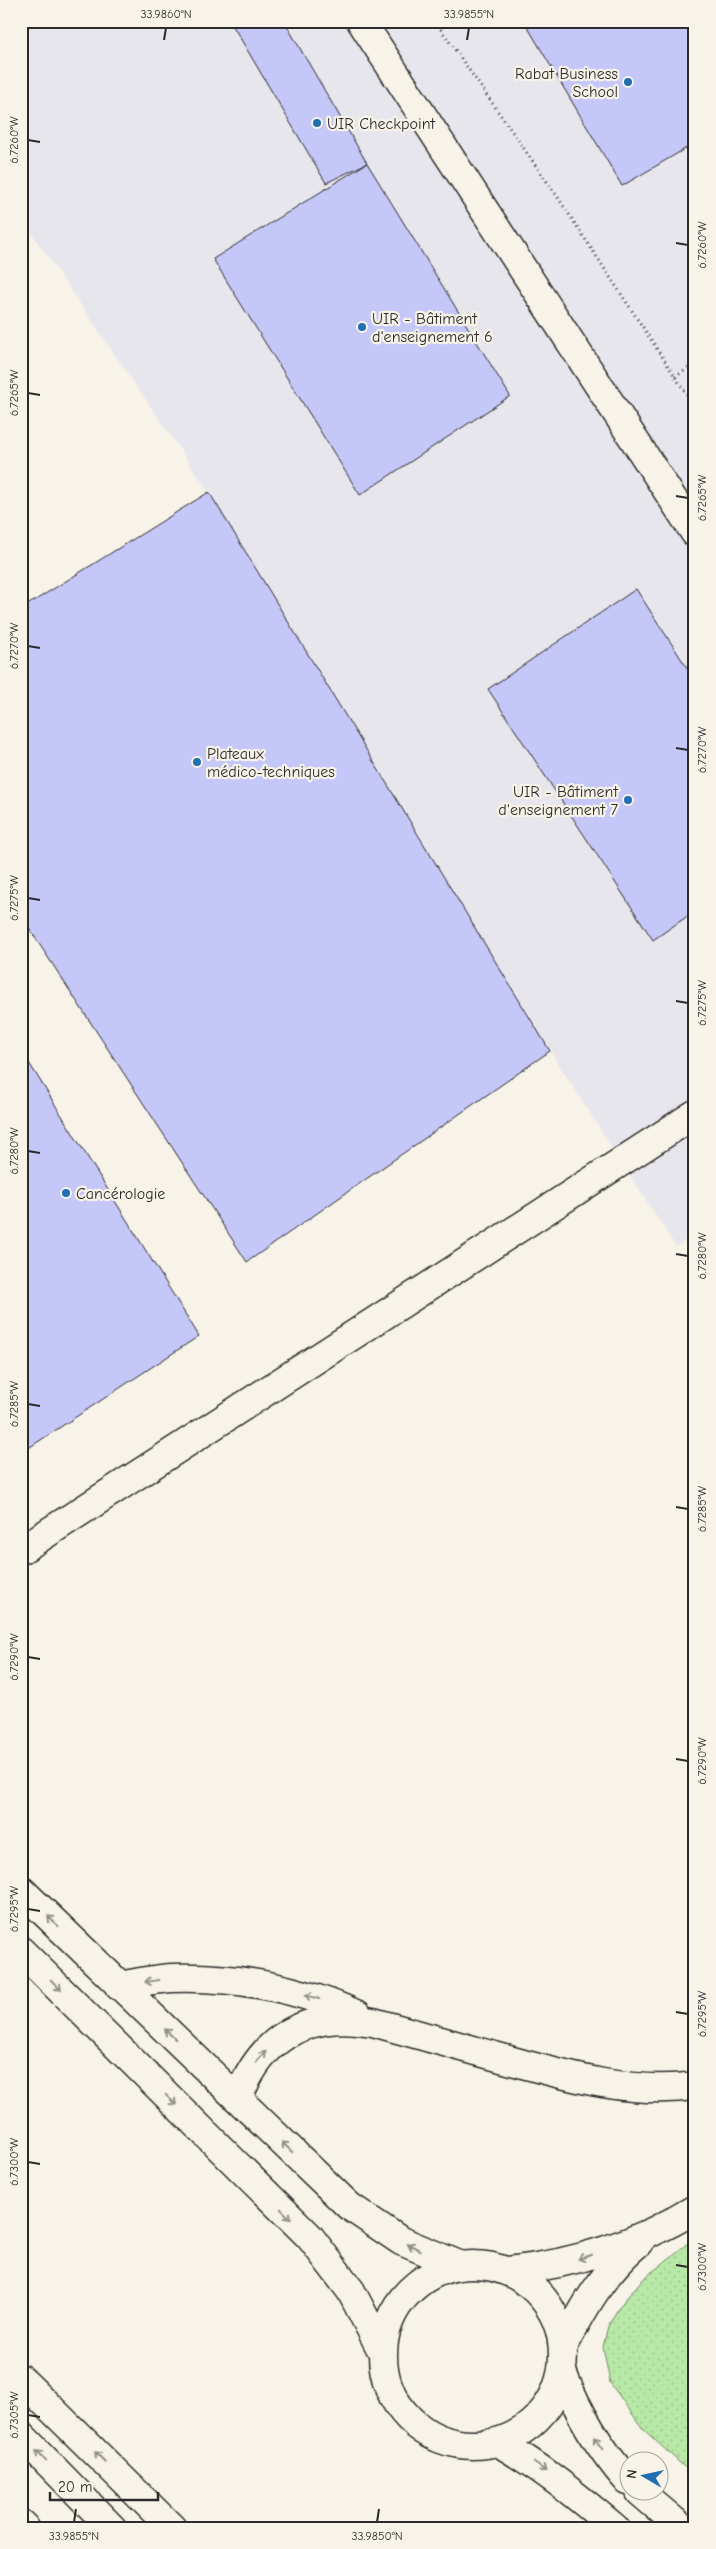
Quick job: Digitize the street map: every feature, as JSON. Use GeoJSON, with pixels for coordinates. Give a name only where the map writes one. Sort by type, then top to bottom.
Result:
{"type":"FeatureCollection","features":[{"type":"Feature","properties":{"kind":"main road"},"geometry":{"type":"LineString","coordinates":[[362,21],[695,532]]}},
{"type":"Feature","properties":{"kind":"main road"},"geometry":{"type":"LineString","coordinates":[[21,1550],[695,1114]]}},
{"type":"Feature","properties":{"kind":"main road"},"geometry":{"type":"LineString","coordinates":[[21,1890],[349,2206],[401,2241],[459,2265]]}},
{"type":"Feature","properties":{"kind":"main road"},"geometry":{"type":"LineString","coordinates":[[21,1951],[310,2237],[351,2291],[382,2351]]}},
{"type":"Feature","properties":{"kind":"main road"},"geometry":{"type":"LineString","coordinates":[[119,1986],[170,1978],[223,1979],[266,1985],[325,2000],[373,2022]]}},
{"type":"Feature","properties":{"kind":"main road"},"geometry":{"type":"LineString","coordinates":[[238,2100],[246,2079],[257,2060],[272,2045],[289,2032],[309,2023],[330,2018],[352,2018],[373,2022],[570,2077],[621,2086],[655,2088],[695,2086]]}},
{"type":"Feature","properties":{"kind":"main road"},"geometry":{"type":"LineString","coordinates":[[508,2271],[543,2267],[577,2259],[647,2235],[695,2209]]}},
{"type":"Feature","properties":{"kind":"main road"},"geometry":{"type":"LineString","coordinates":[[618,2469],[592,2434],[574,2404],[562,2360],[558,2324],[546,2301],[529,2284],[508,2271],[484,2265],[459,2265],[435,2272],[414,2286],[398,2304],[386,2326],[382,2351],[384,2375],[393,2399],[408,2418],[420,2429],[449,2443],[474,2446],[498,2442],[521,2432],[540,2416],[554,2396],[562,2360],[579,2317],[618,2259],[647,2235]]}},
{"type":"Feature","properties":{"kind":"main road"},"geometry":{"type":"LineString","coordinates":[[21,2379],[172,2528]]}},
{"type":"Feature","properties":{"kind":"main road"},"geometry":{"type":"LineString","coordinates":[[21,2435],[112,2528]]}},
{"type":"Feature","properties":{"kind":"main road"},"geometry":{"type":"LineString","coordinates":[[498,2442],[531,2461],[615,2528]]}},
{"type":"Feature","properties":{"kind":"main road"},"geometry":{"type":"LineString","coordinates":[[652,2502],[682,2528]]}},
{"type":"Feature","properties":{"kind":"main road"},"geometry":{"type":"LineString","coordinates":[[21,2524],[25,2528]]}},
{"type":"Feature","properties":{"kind":"path"},"geometry":{"type":"LineString","coordinates":[[435,21],[556,196],[695,407]]}},
{"type":"Feature","properties":{"kind":"path"},"geometry":{"type":"LineString","coordinates":[[675,377],[695,364]]}},
{"type":"Feature","properties":{"kind":"path"},"geometry":{"type":"LineString","coordinates":[[687,395],[695,390]]}},
{"type":"Feature","properties":{"kind":"shaded area"},"geometry":{"type":"Polygon","coordinates":[[[21,21],[695,21],[695,1234],[676,1247],[550,1051],[209,492],[21,218],[21,21]]]}},
{"type":"Feature","properties":{"kind":"green space"},"geometry":{"type":"Polygon","coordinates":[[[695,2237],[695,2477],[643,2429],[610,2383],[603,2347],[608,2326],[619,2307],[640,2282],[695,2237]]]}},
{"type":"Feature","properties":{"kind":"building","name":"UIR Checkpoint"},"geometry":{"type":"Polygon","coordinates":[[[230,21],[284,21],[367,163],[326,183],[230,21]]]}},
{"type":"Feature","properties":{"kind":"building","name":"Rabat Business School"},"geometry":{"type":"Polygon","coordinates":[[[524,21],[695,21],[695,143],[622,186],[524,21]]]}},
{"type":"Feature","properties":{"kind":"building","name":"UIR - Bâtiment d'enseignement 6"},"geometry":{"type":"Polygon","coordinates":[[[367,163],[510,396],[360,495],[213,259],[367,163]]]}},
{"type":"Feature","properties":{"kind":"building","name":"Plateaux médico-techniques"},"geometry":{"type":"Polygon","coordinates":[[[209,492],[550,1051],[247,1262],[21,916],[21,609],[209,492]]]}},
{"type":"Feature","properties":{"kind":"building","name":"UIR - Bâtiment d'enseignement 7"},"geometry":{"type":"Polygon","coordinates":[[[636,589],[695,680],[695,911],[653,940],[488,689],[636,589]]]}},
{"type":"Feature","properties":{"kind":"building","name":"Cancérologie"},"geometry":{"type":"Polygon","coordinates":[[[21,1050],[199,1336],[21,1453],[21,1050]]]}},
{"type":"Feature","properties":{"kind":"place","name":"Rabat Business School"},"geometry":{"type":"Point","coordinates":[628,82]}},
{"type":"Feature","properties":{"kind":"place","name":"UIR Checkpoint"},"geometry":{"type":"Point","coordinates":[317,123]}},
{"type":"Feature","properties":{"kind":"place","name":"UIR - Bâtiment d'enseignement 6"},"geometry":{"type":"Point","coordinates":[362,327]}},
{"type":"Feature","properties":{"kind":"place","name":"Plateaux médico-techniques"},"geometry":{"type":"Point","coordinates":[197,762]}},
{"type":"Feature","properties":{"kind":"place","name":"UIR - Bâtiment d'enseignement 7"},"geometry":{"type":"Point","coordinates":[628,800]}},
{"type":"Feature","properties":{"kind":"place","name":"Cancérologie"},"geometry":{"type":"Point","coordinates":[66,1193]}}]}
